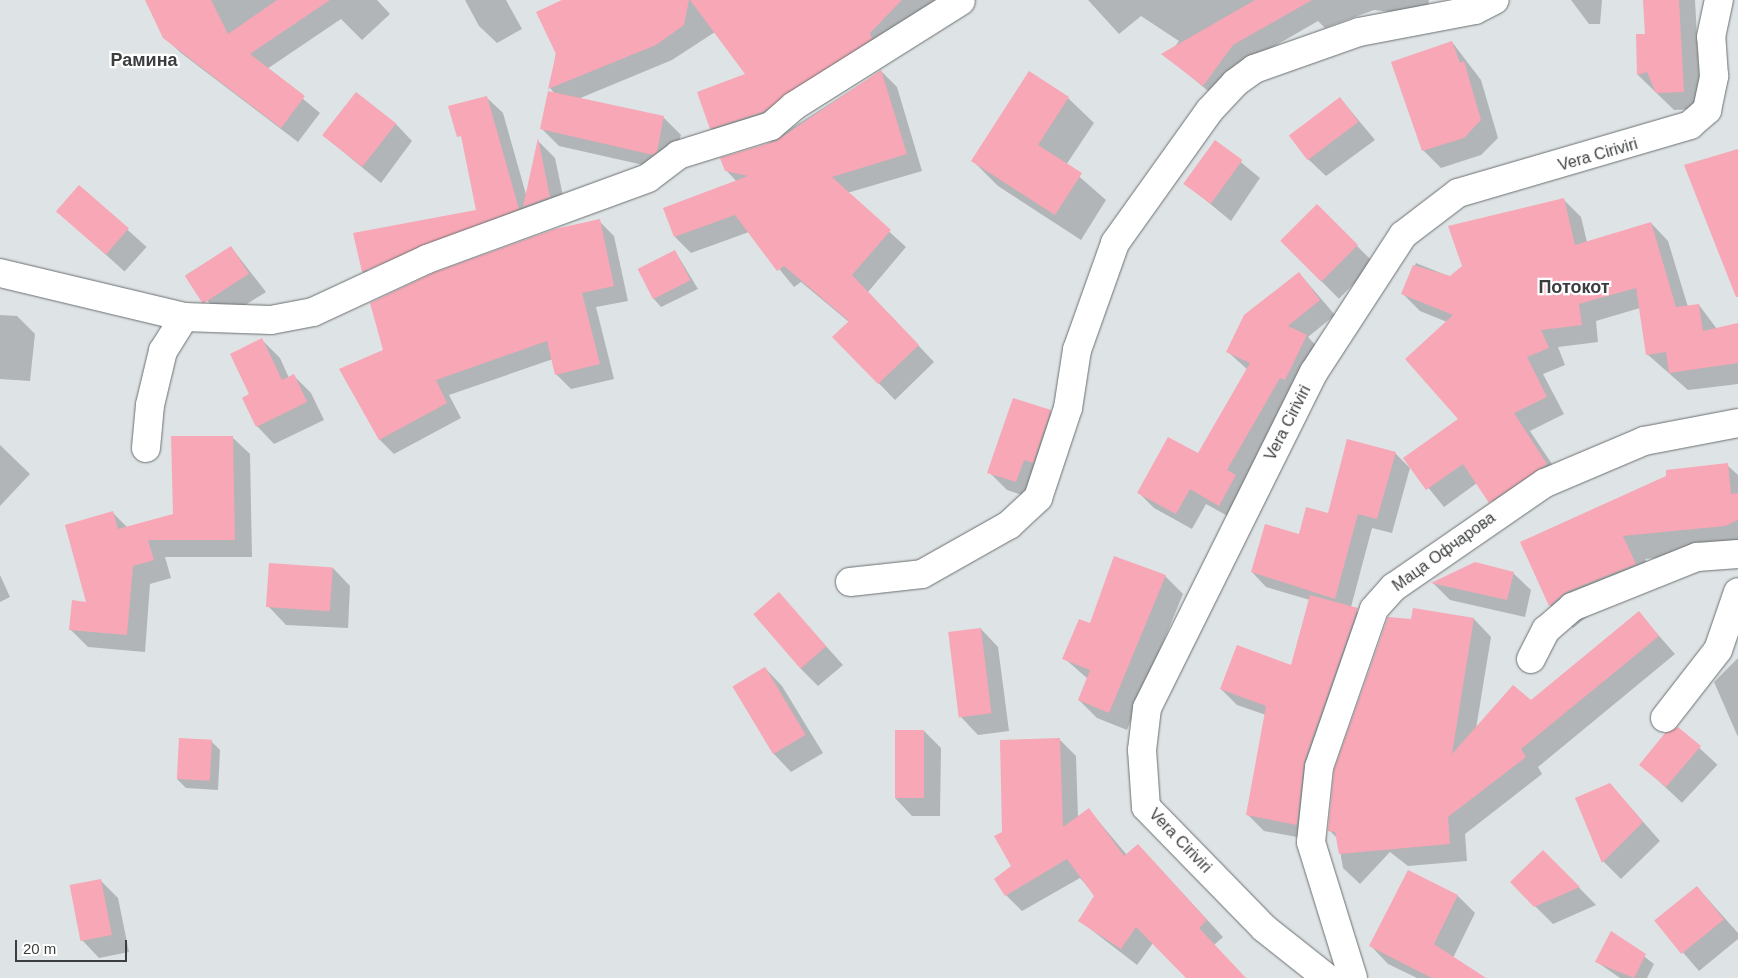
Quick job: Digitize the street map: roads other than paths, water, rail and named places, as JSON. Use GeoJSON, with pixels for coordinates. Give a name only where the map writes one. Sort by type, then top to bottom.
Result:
{"type":"FeatureCollection","features":[{"type":"Feature","properties":{"kind":"street"},"geometry":{"type":"LineString","coordinates":[[850,582],[922,574],[1001,530],[1038,498],[1068,408],[1077,350],[1115,244],[1210,110],[1235,83],[1254,69],[1359,32],[1475,10],[1495,0]]}},
{"type":"Feature","properties":{"kind":"street","name":"Vera Ciriviri"},"geometry":{"type":"LineString","coordinates":[[1327,978],[1264,928],[1146,807],[1142,750],[1147,708],[1314,372],[1403,235],[1458,193],[1690,126],[1707,110],[1714,76],[1711,37],[1719,0]]}},
{"type":"Feature","properties":{"kind":"street"},"geometry":{"type":"LineString","coordinates":[[0,273],[184,317],[271,320],[313,312],[427,259],[648,178],[678,155],[770,126],[794,106],[961,1]]}},
{"type":"Feature","properties":{"kind":"street"},"geometry":{"type":"LineString","coordinates":[[146,448],[150,405],[163,351],[184,317]]}},
{"type":"Feature","properties":{"kind":"street","name":"Маца Офчарова"},"geometry":{"type":"LineString","coordinates":[[1354,978],[1311,842],[1318,767],[1374,609],[1394,587],[1544,483],[1644,441],[1738,423]]}},
{"type":"Feature","properties":{"kind":"street"},"geometry":{"type":"LineString","coordinates":[[1532,659],[1546,630],[1572,607],[1697,557],[1738,554]]}},
{"type":"Feature","properties":{"kind":"street"},"geometry":{"type":"LineString","coordinates":[[1665,718],[1718,650],[1738,592]]}},
{"type":"Feature","properties":{"kind":"district","name":"Рамина"},"geometry":{"type":"Point","coordinates":[144,60]}},
{"type":"Feature","properties":{"kind":"district","name":"Потокот"},"geometry":{"type":"Point","coordinates":[1574,287]}}]}
